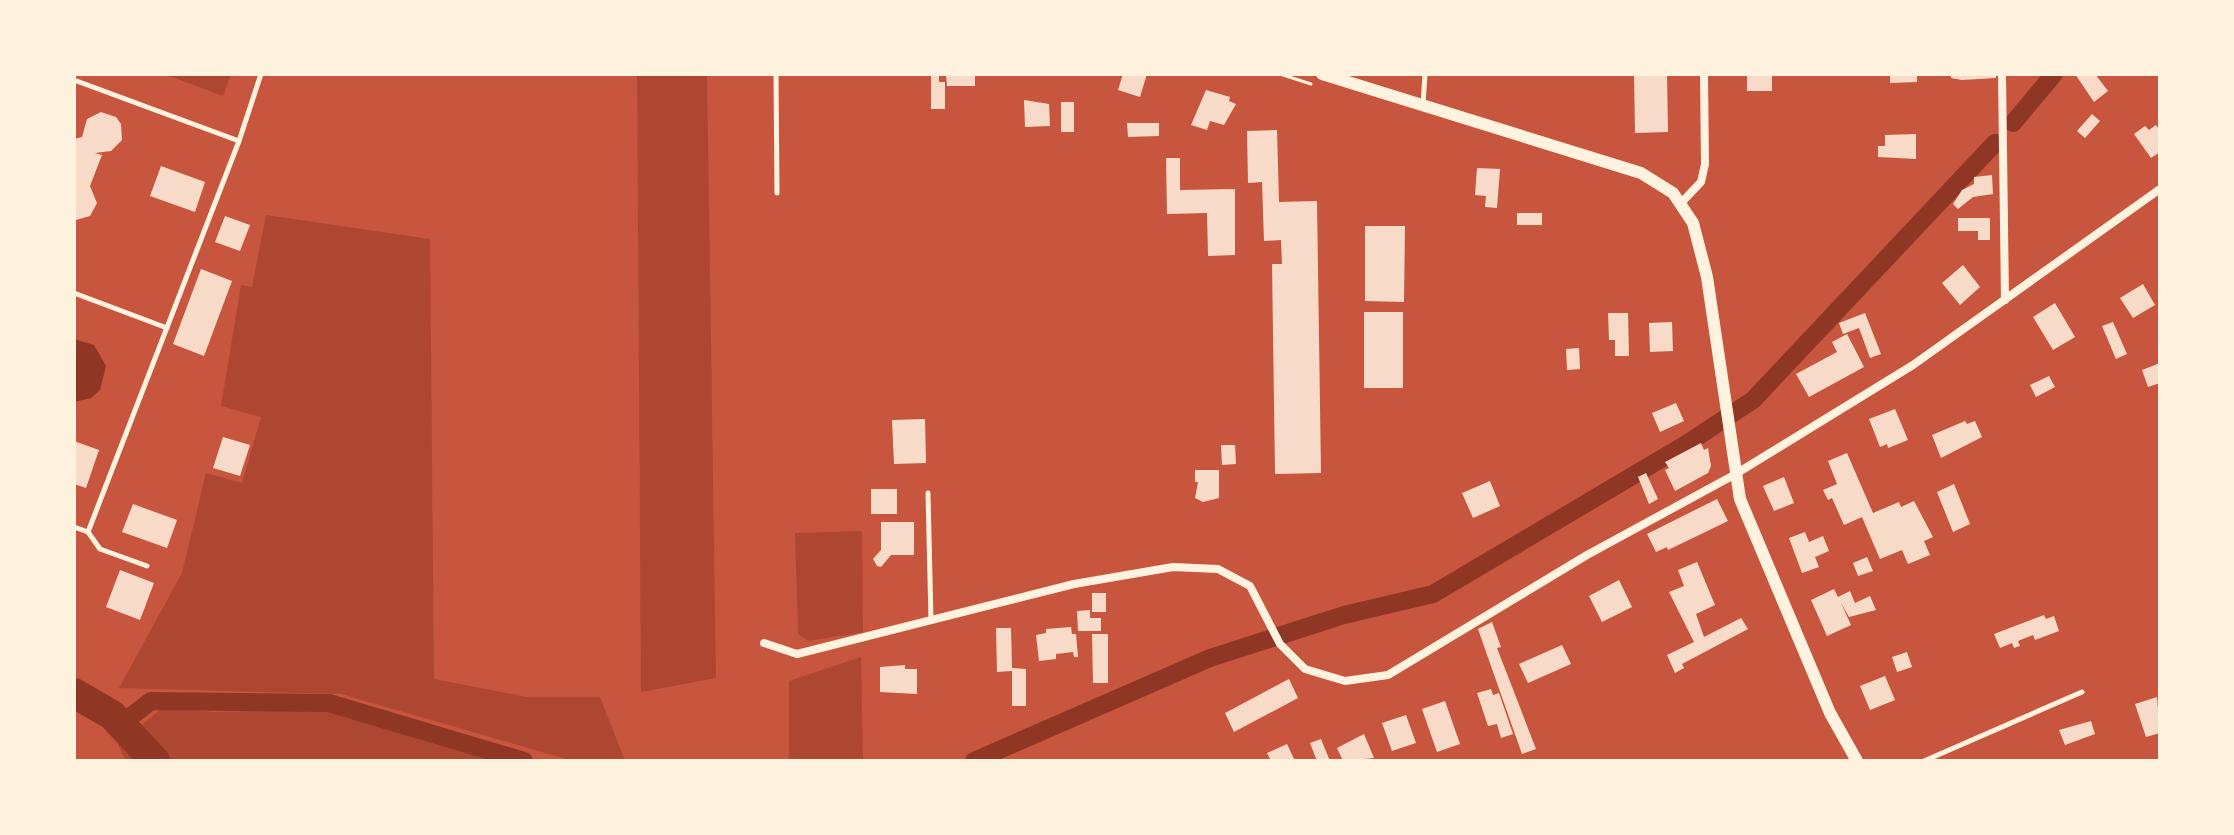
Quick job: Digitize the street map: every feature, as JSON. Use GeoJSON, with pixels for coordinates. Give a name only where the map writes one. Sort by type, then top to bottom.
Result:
{"type":"FeatureCollection","features":[{"type":"Feature","properties":{"kind":"street"},"geometry":{"type":"LineString","coordinates":[[1322,74],[1641,173],[1682,202],[1693,223],[1707,277],[1734,475],[1748,523],[1830,713],[1857,761]]}},
{"type":"Feature","properties":{"kind":"street"},"geometry":{"type":"LineString","coordinates":[[1682,202],[1701,182],[1705,164],[1704,74]]}},
{"type":"Feature","properties":{"kind":"street"},"geometry":{"type":"LineString","coordinates":[[2002,74],[2005,300]]}},
{"type":"Feature","properties":{"kind":"street"},"geometry":{"type":"LineString","coordinates":[[764,643],[797,654],[1074,584],[1173,567],[1218,569],[1233,574],[1250,586],[1280,644],[1305,669],[1326,677],[1364,681],[1388,675],[1587,555],[1734,475],[1913,365],[2160,189]]}},
{"type":"Feature","properties":{"kind":"lane"},"geometry":{"type":"LineString","coordinates":[[88,532],[239,141],[261,74]]}},
{"type":"Feature","properties":{"kind":"lane"},"geometry":{"type":"LineString","coordinates":[[776,74],[777,193]]}},
{"type":"Feature","properties":{"kind":"lane"},"geometry":{"type":"LineString","coordinates":[[1423,105],[1425,74]]}},
{"type":"Feature","properties":{"kind":"lane"},"geometry":{"type":"LineString","coordinates":[[74,80],[239,141]]}},
{"type":"Feature","properties":{"kind":"lane"},"geometry":{"type":"LineString","coordinates":[[74,293],[167,328]]}},
{"type":"Feature","properties":{"kind":"lane"},"geometry":{"type":"LineString","coordinates":[[928,493],[931,622]]}},
{"type":"Feature","properties":{"kind":"lane"},"geometry":{"type":"LineString","coordinates":[[74,527],[88,532],[100,549],[147,566]]}},
{"type":"Feature","properties":{"kind":"lane"},"geometry":{"type":"LineString","coordinates":[[1924,761],[2082,692]]}},
{"type":"Feature","properties":{"kind":"path"},"geometry":{"type":"LineString","coordinates":[[1280,74],[1325,88]]}},
{"type":"Feature","properties":{"kind":"shaded area"},"geometry":{"type":"Polygon","coordinates":[[[164,74],[231,74],[223,96],[164,74]]]}},
{"type":"Feature","properties":{"kind":"shaded area"},"geometry":{"type":"Polygon","coordinates":[[[637,74],[707,74],[716,678],[641,692],[637,74]]]}},
{"type":"Feature","properties":{"kind":"shaded area"},"geometry":{"type":"Polygon","coordinates":[[[266,215],[430,239],[434,679],[527,697],[600,697],[625,761],[573,761],[341,694],[119,688],[182,573],[206,473],[242,483],[261,417],[221,406],[241,285],[252,287],[266,215]]]}},
{"type":"Feature","properties":{"kind":"shaded area"},"geometry":{"type":"Polygon","coordinates":[[[74,339],[94,345],[106,366],[100,390],[91,398],[74,402],[74,339]]]}},
{"type":"Feature","properties":{"kind":"shaded area"},"geometry":{"type":"Polygon","coordinates":[[[862,531],[863,632],[808,641],[798,634],[795,533],[862,531]]]}},
{"type":"Feature","properties":{"kind":"shaded area"},"geometry":{"type":"Polygon","coordinates":[[[861,657],[863,761],[789,761],[789,681],[861,657]]]}},
{"type":"Feature","properties":{"kind":"shaded area"},"geometry":{"type":"Polygon","coordinates":[[[162,708],[214,712],[331,710],[506,761],[126,761],[118,745],[162,708]]]}},
{"type":"Feature","properties":{"kind":"building"},"geometry":{"type":"Polygon","coordinates":[[[931,74],[939,74],[939,82],[945,82],[945,109],[931,109],[931,74]]]}},
{"type":"Feature","properties":{"kind":"building"},"geometry":{"type":"Polygon","coordinates":[[[946,74],[975,74],[975,86],[947,86],[946,74]]]}},
{"type":"Feature","properties":{"kind":"building"},"geometry":{"type":"Polygon","coordinates":[[[1123,74],[1147,74],[1140,97],[1118,90],[1123,74]]]}},
{"type":"Feature","properties":{"kind":"building"},"geometry":{"type":"Polygon","coordinates":[[[1634,74],[1667,74],[1668,132],[1635,133],[1634,74]]]}},
{"type":"Feature","properties":{"kind":"building"},"geometry":{"type":"Polygon","coordinates":[[[1747,74],[1772,74],[1772,91],[1747,91],[1747,74]]]}},
{"type":"Feature","properties":{"kind":"building"},"geometry":{"type":"Polygon","coordinates":[[[1890,74],[1917,74],[1917,82],[1890,83],[1890,74]]]}},
{"type":"Feature","properties":{"kind":"building"},"geometry":{"type":"Polygon","coordinates":[[[1951,74],[1996,74],[1996,78],[1962,80],[1951,78],[1951,74]]]}},
{"type":"Feature","properties":{"kind":"building"},"geometry":{"type":"Polygon","coordinates":[[[2075,74],[2095,74],[2108,91],[2094,102],[2075,74]]]}},
{"type":"Feature","properties":{"kind":"building"},"geometry":{"type":"Polygon","coordinates":[[[1206,90],[1230,97],[1229,101],[1236,104],[1224,125],[1210,121],[1207,130],[1191,125],[1206,90]]]}},
{"type":"Feature","properties":{"kind":"building"},"geometry":{"type":"Polygon","coordinates":[[[1024,100],[1049,104],[1050,126],[1025,127],[1024,100]]]}},
{"type":"Feature","properties":{"kind":"building"},"geometry":{"type":"Polygon","coordinates":[[[1061,102],[1074,102],[1074,132],[1061,132],[1061,102]]]}},
{"type":"Feature","properties":{"kind":"building"},"geometry":{"type":"Polygon","coordinates":[[[101,112],[116,117],[121,124],[122,140],[111,151],[95,153],[102,155],[90,186],[97,203],[90,216],[76,220],[74,139],[82,137],[87,119],[101,112]]]}},
{"type":"Feature","properties":{"kind":"building"},"geometry":{"type":"Polygon","coordinates":[[[2092,114],[2100,121],[2085,138],[2077,131],[2092,114]]]}},
{"type":"Feature","properties":{"kind":"building"},"geometry":{"type":"Polygon","coordinates":[[[1127,123],[1159,123],[1159,136],[1128,137],[1127,123]]]}},
{"type":"Feature","properties":{"kind":"building"},"geometry":{"type":"Polygon","coordinates":[[[2156,125],[2160,131],[2160,152],[2151,158],[2134,134],[2145,126],[2149,130],[2156,125]]]}},
{"type":"Feature","properties":{"kind":"building"},"geometry":{"type":"Polygon","coordinates":[[[1277,130],[1279,202],[1317,201],[1321,473],[1275,474],[1272,264],[1282,264],[1281,240],[1264,241],[1262,182],[1248,183],[1247,131],[1277,130]]]}},
{"type":"Feature","properties":{"kind":"building"},"geometry":{"type":"Polygon","coordinates":[[[1916,134],[1916,159],[1878,157],[1878,146],[1885,146],[1885,135],[1916,134]]]}},
{"type":"Feature","properties":{"kind":"building"},"geometry":{"type":"Polygon","coordinates":[[[1166,158],[1180,158],[1180,190],[1235,189],[1235,255],[1208,256],[1207,213],[1167,214],[1166,158]]]}},
{"type":"Feature","properties":{"kind":"building"},"geometry":{"type":"Polygon","coordinates":[[[161,166],[205,182],[195,212],[150,196],[161,166]]]}},
{"type":"Feature","properties":{"kind":"building"},"geometry":{"type":"Polygon","coordinates":[[[1477,168],[1500,169],[1497,208],[1485,207],[1486,196],[1475,195],[1477,168]]]}},
{"type":"Feature","properties":{"kind":"building"},"geometry":{"type":"Polygon","coordinates":[[[1992,175],[1993,194],[1973,197],[1958,209],[1953,204],[1962,190],[1974,184],[1974,177],[1992,175]]]}},
{"type":"Feature","properties":{"kind":"building"},"geometry":{"type":"Polygon","coordinates":[[[1517,213],[1542,213],[1542,225],[1517,225],[1517,213]]]}},
{"type":"Feature","properties":{"kind":"building"},"geometry":{"type":"Polygon","coordinates":[[[225,216],[250,225],[240,251],[215,242],[225,216]]]}},
{"type":"Feature","properties":{"kind":"building"},"geometry":{"type":"Polygon","coordinates":[[[1958,218],[1990,218],[1990,240],[1978,240],[1978,231],[1958,231],[1958,218]]]}},
{"type":"Feature","properties":{"kind":"building"},"geometry":{"type":"Polygon","coordinates":[[[1365,226],[1405,226],[1404,302],[1365,301],[1365,226]]]}},
{"type":"Feature","properties":{"kind":"building"},"geometry":{"type":"Polygon","coordinates":[[[1963,265],[1980,287],[1960,305],[1942,283],[1963,265]]]}},
{"type":"Feature","properties":{"kind":"building"},"geometry":{"type":"Polygon","coordinates":[[[201,269],[232,281],[204,356],[173,344],[201,269]]]}},
{"type":"Feature","properties":{"kind":"building"},"geometry":{"type":"Polygon","coordinates":[[[2143,284],[2155,305],[2133,318],[2120,298],[2143,284]]]}},
{"type":"Feature","properties":{"kind":"building"},"geometry":{"type":"Polygon","coordinates":[[[2055,303],[2075,337],[2053,350],[2033,317],[2055,303]]]}},
{"type":"Feature","properties":{"kind":"building"},"geometry":{"type":"Polygon","coordinates":[[[1364,312],[1403,312],[1403,388],[1364,388],[1364,312]]]}},
{"type":"Feature","properties":{"kind":"building"},"geometry":{"type":"Polygon","coordinates":[[[1608,313],[1628,313],[1629,356],[1615,356],[1615,340],[1609,340],[1608,313]]]}},
{"type":"Feature","properties":{"kind":"building"},"geometry":{"type":"Polygon","coordinates":[[[1865,313],[1881,354],[1870,358],[1859,328],[1843,334],[1839,323],[1865,313]]]}},
{"type":"Feature","properties":{"kind":"building"},"geometry":{"type":"Polygon","coordinates":[[[1672,322],[1673,351],[1650,352],[1649,323],[1672,322]]]}},
{"type":"Feature","properties":{"kind":"building"},"geometry":{"type":"Polygon","coordinates":[[[2113,322],[2127,354],[2116,359],[2102,326],[2113,322]]]}},
{"type":"Feature","properties":{"kind":"building"},"geometry":{"type":"Polygon","coordinates":[[[1847,334],[1864,367],[1809,397],[1796,374],[1837,352],[1832,342],[1847,334]]]}},
{"type":"Feature","properties":{"kind":"building"},"geometry":{"type":"Polygon","coordinates":[[[1579,348],[1580,369],[1567,370],[1566,349],[1579,348]]]}},
{"type":"Feature","properties":{"kind":"building"},"geometry":{"type":"Polygon","coordinates":[[[2160,363],[2160,383],[2148,387],[2142,370],[2160,363]]]}},
{"type":"Feature","properties":{"kind":"building"},"geometry":{"type":"Polygon","coordinates":[[[2049,376],[2055,387],[2036,397],[2030,385],[2049,376]]]}},
{"type":"Feature","properties":{"kind":"building"},"geometry":{"type":"Polygon","coordinates":[[[1676,403],[1684,421],[1660,432],[1652,413],[1676,403]]]}},
{"type":"Feature","properties":{"kind":"building"},"geometry":{"type":"Polygon","coordinates":[[[1895,409],[1908,440],[1888,448],[1887,444],[1880,447],[1869,419],[1895,409]]]}},
{"type":"Feature","properties":{"kind":"building"},"geometry":{"type":"Polygon","coordinates":[[[925,419],[926,463],[894,464],[892,420],[925,419]]]}},
{"type":"Feature","properties":{"kind":"building"},"geometry":{"type":"Polygon","coordinates":[[[1965,421],[1967,424],[1975,421],[1982,437],[1941,458],[1932,435],[1965,421]]]}},
{"type":"Feature","properties":{"kind":"building"},"geometry":{"type":"Polygon","coordinates":[[[223,437],[250,445],[240,476],[213,468],[223,437]]]}},
{"type":"Feature","properties":{"kind":"building"},"geometry":{"type":"Polygon","coordinates":[[[74,441],[99,450],[86,488],[74,484],[74,441]]]}},
{"type":"Feature","properties":{"kind":"building"},"geometry":{"type":"Polygon","coordinates":[[[1701,443],[1704,450],[1708,448],[1711,466],[1708,473],[1675,491],[1665,470],[1669,468],[1665,462],[1701,443]]]}},
{"type":"Feature","properties":{"kind":"building"},"geometry":{"type":"Polygon","coordinates":[[[1221,445],[1235,445],[1236,464],[1222,465],[1221,445]]]}},
{"type":"Feature","properties":{"kind":"building"},"geometry":{"type":"Polygon","coordinates":[[[1847,453],[1873,513],[1899,502],[1901,507],[1914,501],[1933,537],[1924,541],[1930,555],[1908,564],[1902,550],[1880,559],[1862,517],[1844,525],[1832,498],[1828,500],[1823,490],[1837,484],[1828,461],[1847,453]]]}},
{"type":"Feature","properties":{"kind":"building"},"geometry":{"type":"Polygon","coordinates":[[[1195,470],[1219,470],[1219,498],[1203,502],[1195,498],[1198,482],[1195,482],[1195,470]]]}},
{"type":"Feature","properties":{"kind":"building"},"geometry":{"type":"Polygon","coordinates":[[[1646,473],[1658,499],[1649,504],[1638,477],[1646,473]]]}},
{"type":"Feature","properties":{"kind":"building"},"geometry":{"type":"Polygon","coordinates":[[[1784,477],[1794,503],[1774,511],[1763,486],[1784,477]]]}},
{"type":"Feature","properties":{"kind":"building"},"geometry":{"type":"Polygon","coordinates":[[[1490,481],[1500,506],[1473,518],[1462,493],[1490,481]]]}},
{"type":"Feature","properties":{"kind":"building"},"geometry":{"type":"Polygon","coordinates":[[[1954,484],[1970,524],[1953,532],[1937,492],[1954,484]]]}},
{"type":"Feature","properties":{"kind":"building"},"geometry":{"type":"Polygon","coordinates":[[[871,489],[897,489],[897,514],[871,514],[871,489]]]}},
{"type":"Feature","properties":{"kind":"building"},"geometry":{"type":"Polygon","coordinates":[[[1717,499],[1728,521],[1668,550],[1667,547],[1656,552],[1647,534],[1717,499]]]}},
{"type":"Feature","properties":{"kind":"building"},"geometry":{"type":"Polygon","coordinates":[[[133,504],[177,520],[167,548],[122,532],[133,504]]]}},
{"type":"Feature","properties":{"kind":"building"},"geometry":{"type":"Polygon","coordinates":[[[881,522],[914,522],[914,555],[891,555],[881,567],[877,566],[873,559],[881,550],[881,522]]]}},
{"type":"Feature","properties":{"kind":"building"},"geometry":{"type":"Polygon","coordinates":[[[1805,532],[1809,542],[1823,536],[1829,551],[1815,557],[1819,567],[1802,573],[1789,538],[1805,532]]]}},
{"type":"Feature","properties":{"kind":"building"},"geometry":{"type":"Polygon","coordinates":[[[1867,557],[1873,571],[1858,576],[1853,563],[1867,557]]]}},
{"type":"Feature","properties":{"kind":"building"},"geometry":{"type":"Polygon","coordinates":[[[1697,562],[1715,605],[1696,614],[1704,637],[1741,618],[1748,629],[1682,664],[1684,668],[1675,673],[1667,655],[1694,642],[1669,592],[1684,586],[1678,570],[1697,562]]]}},
{"type":"Feature","properties":{"kind":"building"},"geometry":{"type":"Polygon","coordinates":[[[120,570],[154,583],[140,620],[106,607],[120,570]]]}},
{"type":"Feature","properties":{"kind":"building"},"geometry":{"type":"Polygon","coordinates":[[[1619,580],[1632,607],[1602,622],[1589,596],[1619,580]]]}},
{"type":"Feature","properties":{"kind":"building"},"geometry":{"type":"Polygon","coordinates":[[[1834,589],[1838,597],[1850,591],[1855,603],[1870,596],[1876,610],[1849,617],[1841,603],[1851,625],[1827,636],[1811,600],[1834,589]]]}},
{"type":"Feature","properties":{"kind":"building"},"geometry":{"type":"Polygon","coordinates":[[[1092,593],[1106,593],[1106,612],[1092,612],[1092,593]]]}},
{"type":"Feature","properties":{"kind":"building"},"geometry":{"type":"Polygon","coordinates":[[[1090,610],[1090,618],[1101,618],[1101,631],[1078,631],[1077,611],[1090,610]]]}},
{"type":"Feature","properties":{"kind":"building"},"geometry":{"type":"Polygon","coordinates":[[[2044,615],[2046,619],[2054,616],[2059,631],[2035,640],[2033,635],[2018,641],[2020,646],[2014,648],[2012,643],[2000,648],[1994,634],[2044,615]]]}},
{"type":"Feature","properties":{"kind":"building"},"geometry":{"type":"Polygon","coordinates":[[[1492,622],[1501,647],[1497,648],[1536,749],[1522,754],[1478,629],[1492,622]]]}},
{"type":"Feature","properties":{"kind":"building"},"geometry":{"type":"Polygon","coordinates":[[[1071,627],[1072,634],[1076,634],[1078,657],[1074,657],[1073,652],[1056,654],[1056,659],[1039,661],[1036,635],[1046,633],[1046,629],[1071,627]]]}},
{"type":"Feature","properties":{"kind":"building"},"geometry":{"type":"Polygon","coordinates":[[[996,628],[1011,628],[1012,668],[1026,669],[1026,706],[1012,706],[1012,671],[997,672],[996,628]]]}},
{"type":"Feature","properties":{"kind":"building"},"geometry":{"type":"Polygon","coordinates":[[[1092,634],[1108,634],[1108,683],[1093,683],[1092,634]]]}},
{"type":"Feature","properties":{"kind":"building"},"geometry":{"type":"Polygon","coordinates":[[[1562,645],[1571,664],[1528,683],[1519,664],[1562,645]]]}},
{"type":"Feature","properties":{"kind":"building"},"geometry":{"type":"Polygon","coordinates":[[[1907,652],[1912,667],[1897,672],[1892,657],[1907,652]]]}},
{"type":"Feature","properties":{"kind":"building"},"geometry":{"type":"Polygon","coordinates":[[[905,665],[905,669],[917,669],[917,694],[880,692],[880,667],[905,665]]]}},
{"type":"Feature","properties":{"kind":"building"},"geometry":{"type":"Polygon","coordinates":[[[1885,676],[1895,700],[1870,710],[1860,686],[1885,676]]]}},
{"type":"Feature","properties":{"kind":"building"},"geometry":{"type":"Polygon","coordinates":[[[1289,679],[1298,698],[1234,732],[1225,713],[1289,679]]]}},
{"type":"Feature","properties":{"kind":"building"},"geometry":{"type":"Polygon","coordinates":[[[1491,689],[1493,695],[1499,693],[1513,734],[1501,738],[1497,724],[1488,726],[1477,693],[1491,689]]]}},
{"type":"Feature","properties":{"kind":"building"},"geometry":{"type":"Polygon","coordinates":[[[2157,697],[2160,733],[2146,737],[2135,704],[2157,697]]]}},
{"type":"Feature","properties":{"kind":"building"},"geometry":{"type":"Polygon","coordinates":[[[1445,701],[1460,744],[1437,752],[1422,709],[1445,701]]]}},
{"type":"Feature","properties":{"kind":"building"},"geometry":{"type":"Polygon","coordinates":[[[1406,715],[1416,743],[1392,751],[1382,723],[1406,715]]]}},
{"type":"Feature","properties":{"kind":"building"},"geometry":{"type":"Polygon","coordinates":[[[2091,721],[2095,734],[2065,745],[2059,730],[2091,721]]]}},
{"type":"Feature","properties":{"kind":"building"},"geometry":{"type":"Polygon","coordinates":[[[1364,734],[1374,758],[1343,761],[1337,748],[1364,734]]]}},
{"type":"Feature","properties":{"kind":"building"},"geometry":{"type":"Polygon","coordinates":[[[1321,739],[1330,761],[1317,761],[1310,743],[1321,739]]]}},
{"type":"Feature","properties":{"kind":"building"},"geometry":{"type":"Polygon","coordinates":[[[1287,744],[1295,761],[1271,761],[1267,753],[1287,744]]]}},
{"type":"Feature","properties":{"kind":"waterway"},"geometry":{"type":"LineString","coordinates":[[2013,123],[2054,74]]}},
{"type":"Feature","properties":{"kind":"waterway"},"geometry":{"type":"LineString","coordinates":[[974,761],[1210,658],[1344,615],[1433,594],[1688,443],[1753,400],[1995,143]]}},
{"type":"Feature","properties":{"kind":"waterway"},"geometry":{"type":"LineString","coordinates":[[74,693],[112,715],[155,761]]}},
{"type":"Feature","properties":{"kind":"waterway"},"geometry":{"type":"LineString","coordinates":[[121,724],[151,701],[329,703],[524,761]]}}]}
